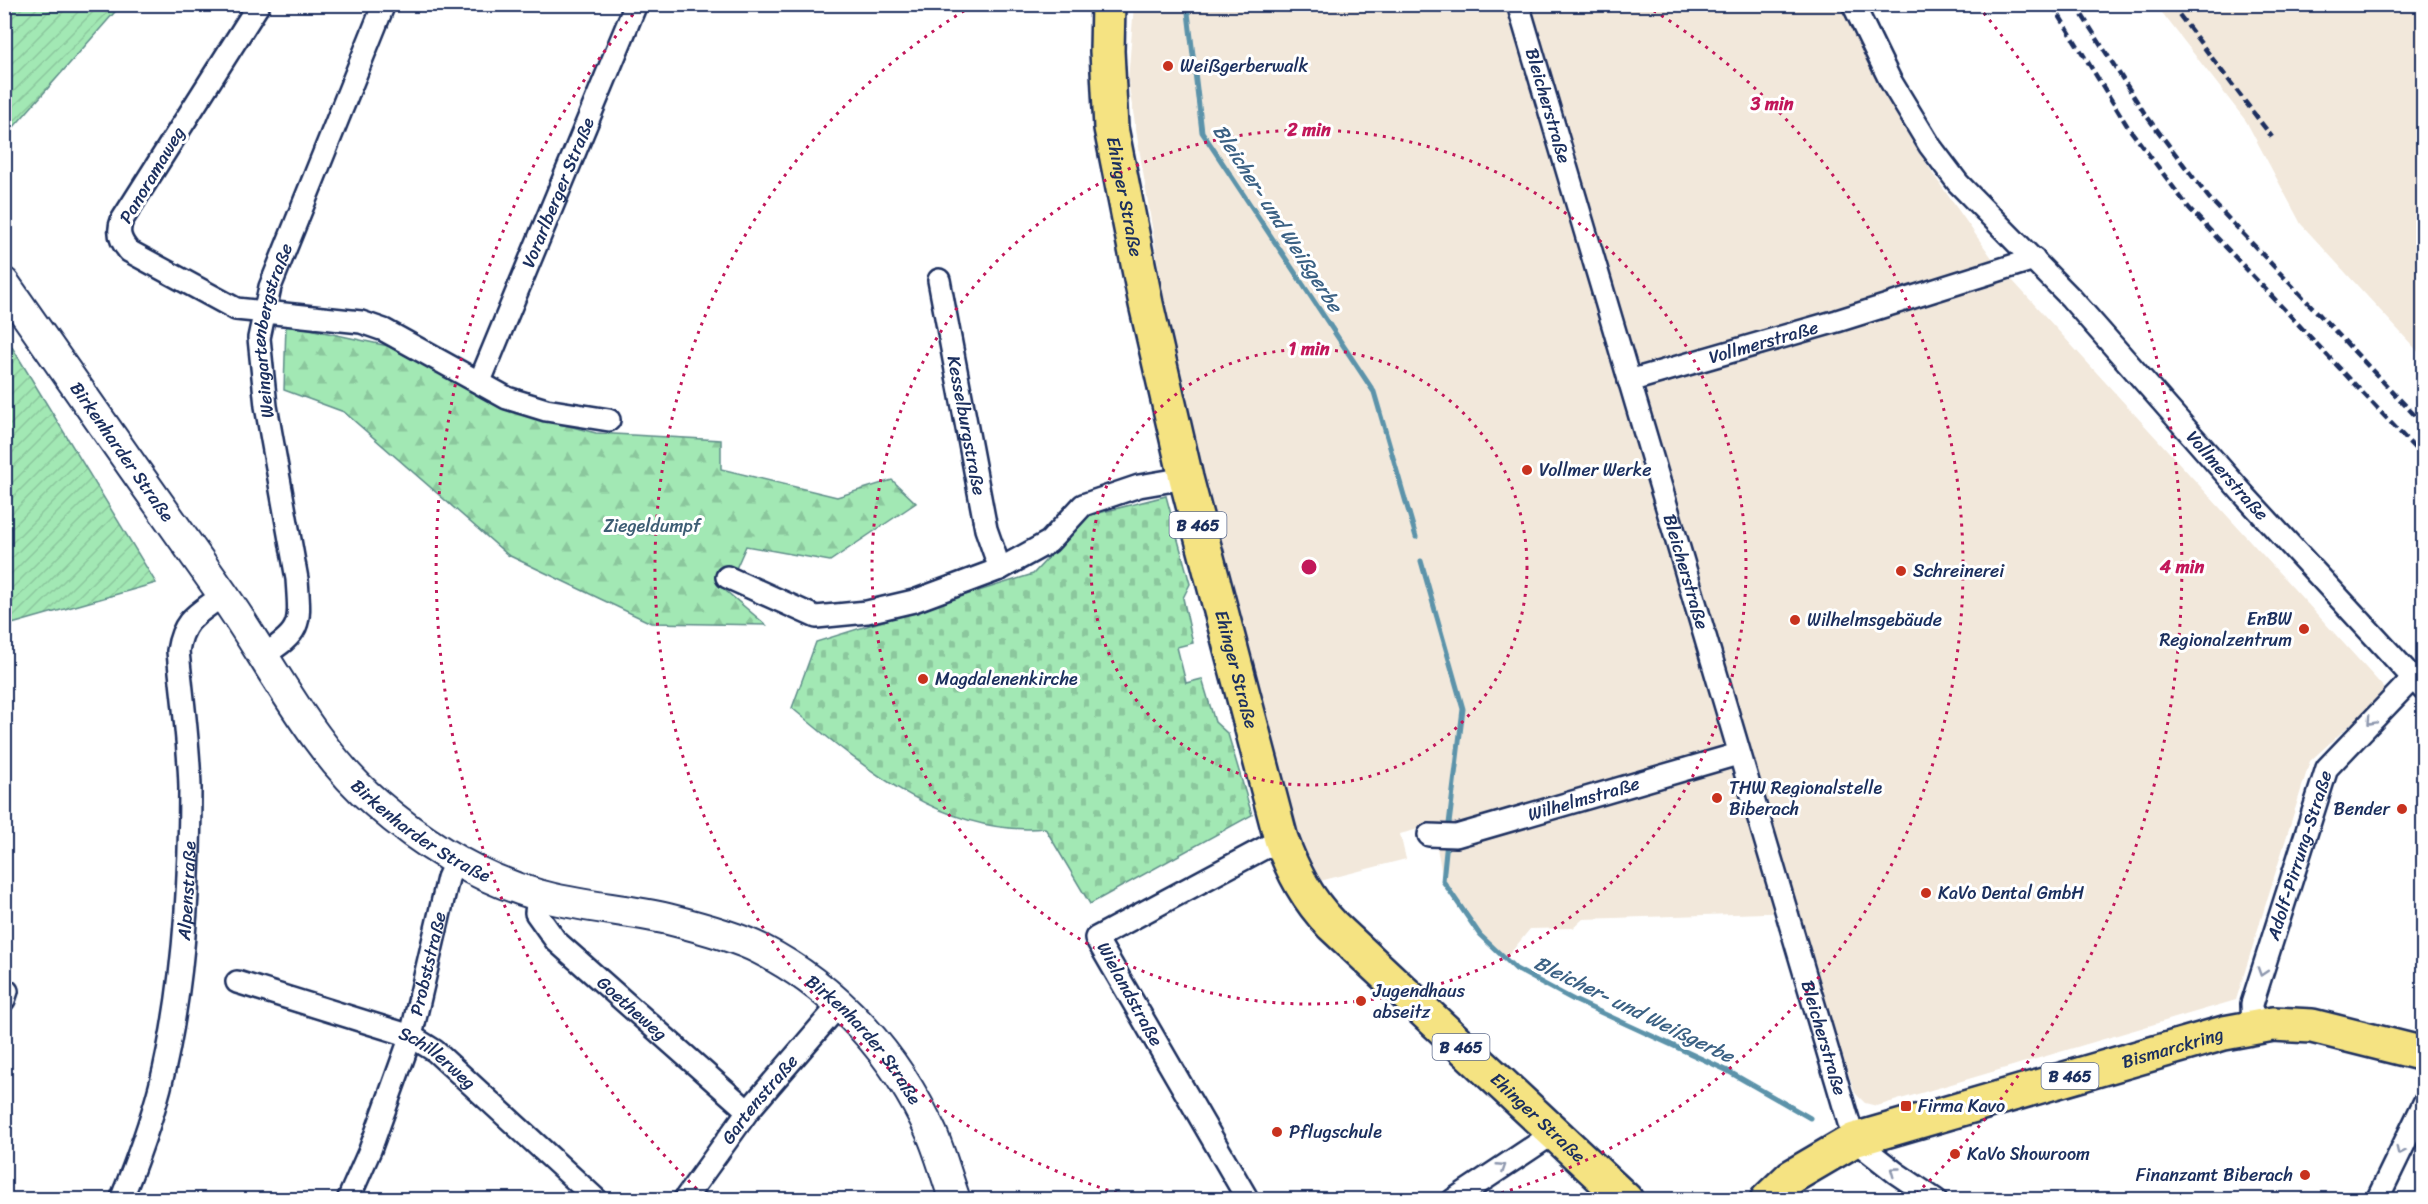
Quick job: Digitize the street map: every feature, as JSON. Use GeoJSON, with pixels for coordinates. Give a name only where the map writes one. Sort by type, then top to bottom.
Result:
{"type":"FeatureCollection","features":[{"type":"Feature","properties":{"kind":"main road","name":"Ehinger Straße"},"geometry":{"type":"LineString","coordinates":[[1108,4],[1107,51],[1111,128],[1146,304],[1186,478],[1281,839],[1292,870],[1324,917],[1626,1200]]}},
{"type":"Feature","properties":{"kind":"main road","name":"Birkenharder Straße"},"geometry":{"type":"LineString","coordinates":[[4,283],[147,490],[223,595],[310,726],[373,802],[417,835],[456,860],[489,877],[538,895],[668,919],[760,948],[840,1004],[892,1062],[931,1133],[955,1200]]}},
{"type":"Feature","properties":{"kind":"main road","name":"Bismarckring"},"geometry":{"type":"LineString","coordinates":[[1767,1200],[1791,1177],[1854,1140],[2224,1033],[2290,1023],[2312,1026],[2424,1054]]}},
{"type":"Feature","properties":{"kind":"street","name":"Panoramaweg"},"geometry":{"type":"LineString","coordinates":[[259,4],[119,228],[123,244],[129,250],[236,309],[264,313]]}},
{"type":"Feature","properties":{"kind":"street","name":"Weingartenbergstraße"},"geometry":{"type":"LineString","coordinates":[[262,656],[295,633],[298,623],[298,603],[297,579],[266,406],[259,338],[270,287],[384,4]]}},
{"type":"Feature","properties":{"kind":"street","name":"Vorarlberger Straße"},"geometry":{"type":"LineString","coordinates":[[480,381],[636,4]]}},
{"type":"Feature","properties":{"kind":"street","name":"Bleicherstraße"},"geometry":{"type":"LineString","coordinates":[[1518,4],[1854,1140]]}},
{"type":"Feature","properties":{"kind":"street","name":"Vollmerstraße"},"geometry":{"type":"LineString","coordinates":[[1853,4],[1890,80],[1930,146],[1958,183],[2034,259],[2418,685]]}},
{"type":"Feature","properties":{"kind":"street","name":"Vollmerstraße"},"geometry":{"type":"LineString","coordinates":[[1629,381],[1837,321],[2034,259]]}},
{"type":"Feature","properties":{"kind":"street","name":"Kesselburgstraße"},"geometry":{"type":"LineString","coordinates":[[939,280],[986,529],[1000,569]]}},
{"type":"Feature","properties":{"kind":"street"},"geometry":{"type":"LineString","coordinates":[[264,313],[361,322],[384,330],[480,381],[507,398],[546,410],[609,420]]}},
{"type":"Feature","properties":{"kind":"street"},"geometry":{"type":"LineString","coordinates":[[727,577],[816,617],[867,612],[914,601],[1000,569],[1049,542],[1083,505],[1139,486],[1186,478]]}},
{"type":"Feature","properties":{"kind":"street","name":"Alpenstraße"},"geometry":{"type":"LineString","coordinates":[[122,1200],[160,1088],[180,964],[188,871],[190,786],[178,651],[180,634],[190,618],[223,595]]}},
{"type":"Feature","properties":{"kind":"street","name":"Adolf-Pirrung-Straße"},"geometry":{"type":"LineString","coordinates":[[2253,1028],[2252,1004],[2327,768],[2418,685]]}},
{"type":"Feature","properties":{"kind":"street","name":"Wilhelmstraße"},"geometry":{"type":"LineString","coordinates":[[1430,835],[1456,836],[1738,754]]}},
{"type":"Feature","properties":{"kind":"street","name":"Wielandstraße"},"geometry":{"type":"LineString","coordinates":[[1248,1200],[1096,938],[1281,839]]}},
{"type":"Feature","properties":{"kind":"street","name":"Probststraße"},"geometry":{"type":"LineString","coordinates":[[348,1200],[370,1150],[411,1036],[448,878],[456,860]]}},
{"type":"Feature","properties":{"kind":"street","name":"Goetheweg"},"geometry":{"type":"LineString","coordinates":[[538,895],[536,913],[556,942],[748,1111]]}},
{"type":"Feature","properties":{"kind":"street","name":"Schillerweg"},"geometry":{"type":"LineString","coordinates":[[237,982],[411,1036],[435,1051],[597,1200]]}},
{"type":"Feature","properties":{"kind":"street","name":"Gartenstraße"},"geometry":{"type":"LineString","coordinates":[[684,1200],[748,1111],[840,1004]]}},
{"type":"Feature","properties":{"kind":"street"},"geometry":{"type":"LineString","coordinates":[[2377,1200],[2424,1103]]}},
{"type":"Feature","properties":{"kind":"street"},"geometry":{"type":"LineString","coordinates":[[1453,1200],[1554,1133]]}},
{"type":"Feature","properties":{"kind":"street"},"geometry":{"type":"LineString","coordinates":[[1854,1140],[1932,1198]]}},
{"type":"Feature","properties":{"kind":"shaded area"},"geometry":{"type":"Polygon","coordinates":[[[1134,5],[1844,5],[1875,77],[1933,174],[1992,258],[2387,691],[2310,761],[2236,1000],[1877,1106],[1865,1103],[1855,1093],[1794,912],[1583,919],[1573,928],[1530,929],[1507,957],[1480,935],[1443,881],[1433,825],[1400,834],[1406,859],[1312,883],[1259,701],[1165,306],[1128,81],[1134,5]]]}},
{"type":"Feature","properties":{"kind":"shaded area"},"geometry":{"type":"Polygon","coordinates":[[[2156,5],[2423,5],[2423,357],[2301,224],[2246,121],[2156,5]]]}},
{"type":"Feature","properties":{"kind":"green space"},"geometry":{"type":"Polygon","coordinates":[[[4,5],[121,5],[5,137],[4,5]]]}},
{"type":"Feature","properties":{"kind":"green space","name":"Ziegeldumpf"},"geometry":{"type":"Polygon","coordinates":[[[286,324],[388,346],[509,411],[596,433],[721,440],[721,469],[837,497],[892,480],[916,503],[830,561],[746,546],[726,591],[766,625],[651,623],[508,555],[344,412],[284,390],[286,324]]]}},
{"type":"Feature","properties":{"kind":"green space"},"geometry":{"type":"Polygon","coordinates":[[[4,334],[156,583],[5,626],[4,626],[4,334]]]}},
{"type":"Feature","properties":{"kind":"green space"},"geometry":{"type":"Polygon","coordinates":[[[1166,496],[1190,584],[1183,598],[1193,643],[1177,647],[1186,683],[1202,679],[1215,722],[1228,734],[1252,815],[1090,904],[1045,828],[1009,828],[974,822],[940,810],[877,775],[792,708],[816,642],[1033,574],[1087,516],[1166,496]]]}},
{"type":"Feature","properties":{"kind":"waterway","name":"Bleicher- und Weißgerbe"},"geometry":{"type":"LineString","coordinates":[[1187,4],[1202,132],[1374,392],[1416,537]]}},
{"type":"Feature","properties":{"kind":"waterway","name":"Bleicher- und Weißgerbe"},"geometry":{"type":"LineString","coordinates":[[1421,561],[1463,709],[1448,832]]}},
{"type":"Feature","properties":{"kind":"waterway","name":"Bleicher- und Weißgerbe"},"geometry":{"type":"LineString","coordinates":[[1447,841],[1443,881],[1480,935],[1516,969],[1574,1000],[1726,1070],[1810,1118]]}},
{"type":"Feature","properties":{"kind":"railway"},"geometry":{"type":"LineString","coordinates":[[2052,4],[2128,127],[2189,208],[2424,458]]}},
{"type":"Feature","properties":{"kind":"railway"},"geometry":{"type":"LineString","coordinates":[[2075,4],[2145,114],[2209,198],[2424,425]]}},
{"type":"Feature","properties":{"kind":"railway"},"geometry":{"type":"LineString","coordinates":[[2171,4],[2272,137]]}},
{"type":"Feature","properties":{"kind":"place","name":"Weißgerberwalk"},"geometry":{"type":"Point","coordinates":[1168,66]}},
{"type":"Feature","properties":{"kind":"place","name":"Vollmer Werke"},"geometry":{"type":"Point","coordinates":[1527,470]}},
{"type":"Feature","properties":{"kind":"place","name":"Schreinerei"},"geometry":{"type":"Point","coordinates":[1901,571]}},
{"type":"Feature","properties":{"kind":"place","name":"Wilhelmsgebäude"},"geometry":{"type":"Point","coordinates":[1795,620]}},
{"type":"Feature","properties":{"kind":"place","name":"EnBW Regionalzentrum"},"geometry":{"type":"Point","coordinates":[2304,629]}},
{"type":"Feature","properties":{"kind":"place","name":"Magdalenenkirche"},"geometry":{"type":"Point","coordinates":[923,679]}},
{"type":"Feature","properties":{"kind":"place","name":"THW Regionalstelle Biberach"},"geometry":{"type":"Point","coordinates":[1717,798]}},
{"type":"Feature","properties":{"kind":"place","name":"Bender"},"geometry":{"type":"Point","coordinates":[2402,809]}},
{"type":"Feature","properties":{"kind":"place","name":"KaVo Dental GmbH"},"geometry":{"type":"Point","coordinates":[1926,893]}},
{"type":"Feature","properties":{"kind":"place","name":"Jugendhaus abseitz"},"geometry":{"type":"Point","coordinates":[1361,1001]}},
{"type":"Feature","properties":{"kind":"place","name":"Firma Kavo"},"geometry":{"type":"Point","coordinates":[1906,1106]}},
{"type":"Feature","properties":{"kind":"place","name":"Pflugschule"},"geometry":{"type":"Point","coordinates":[1277,1132]}},
{"type":"Feature","properties":{"kind":"place","name":"KaVo Showroom"},"geometry":{"type":"Point","coordinates":[1955,1154]}},
{"type":"Feature","properties":{"kind":"place","name":"Finanzamt Biberach"},"geometry":{"type":"Point","coordinates":[2305,1175]}}]}
